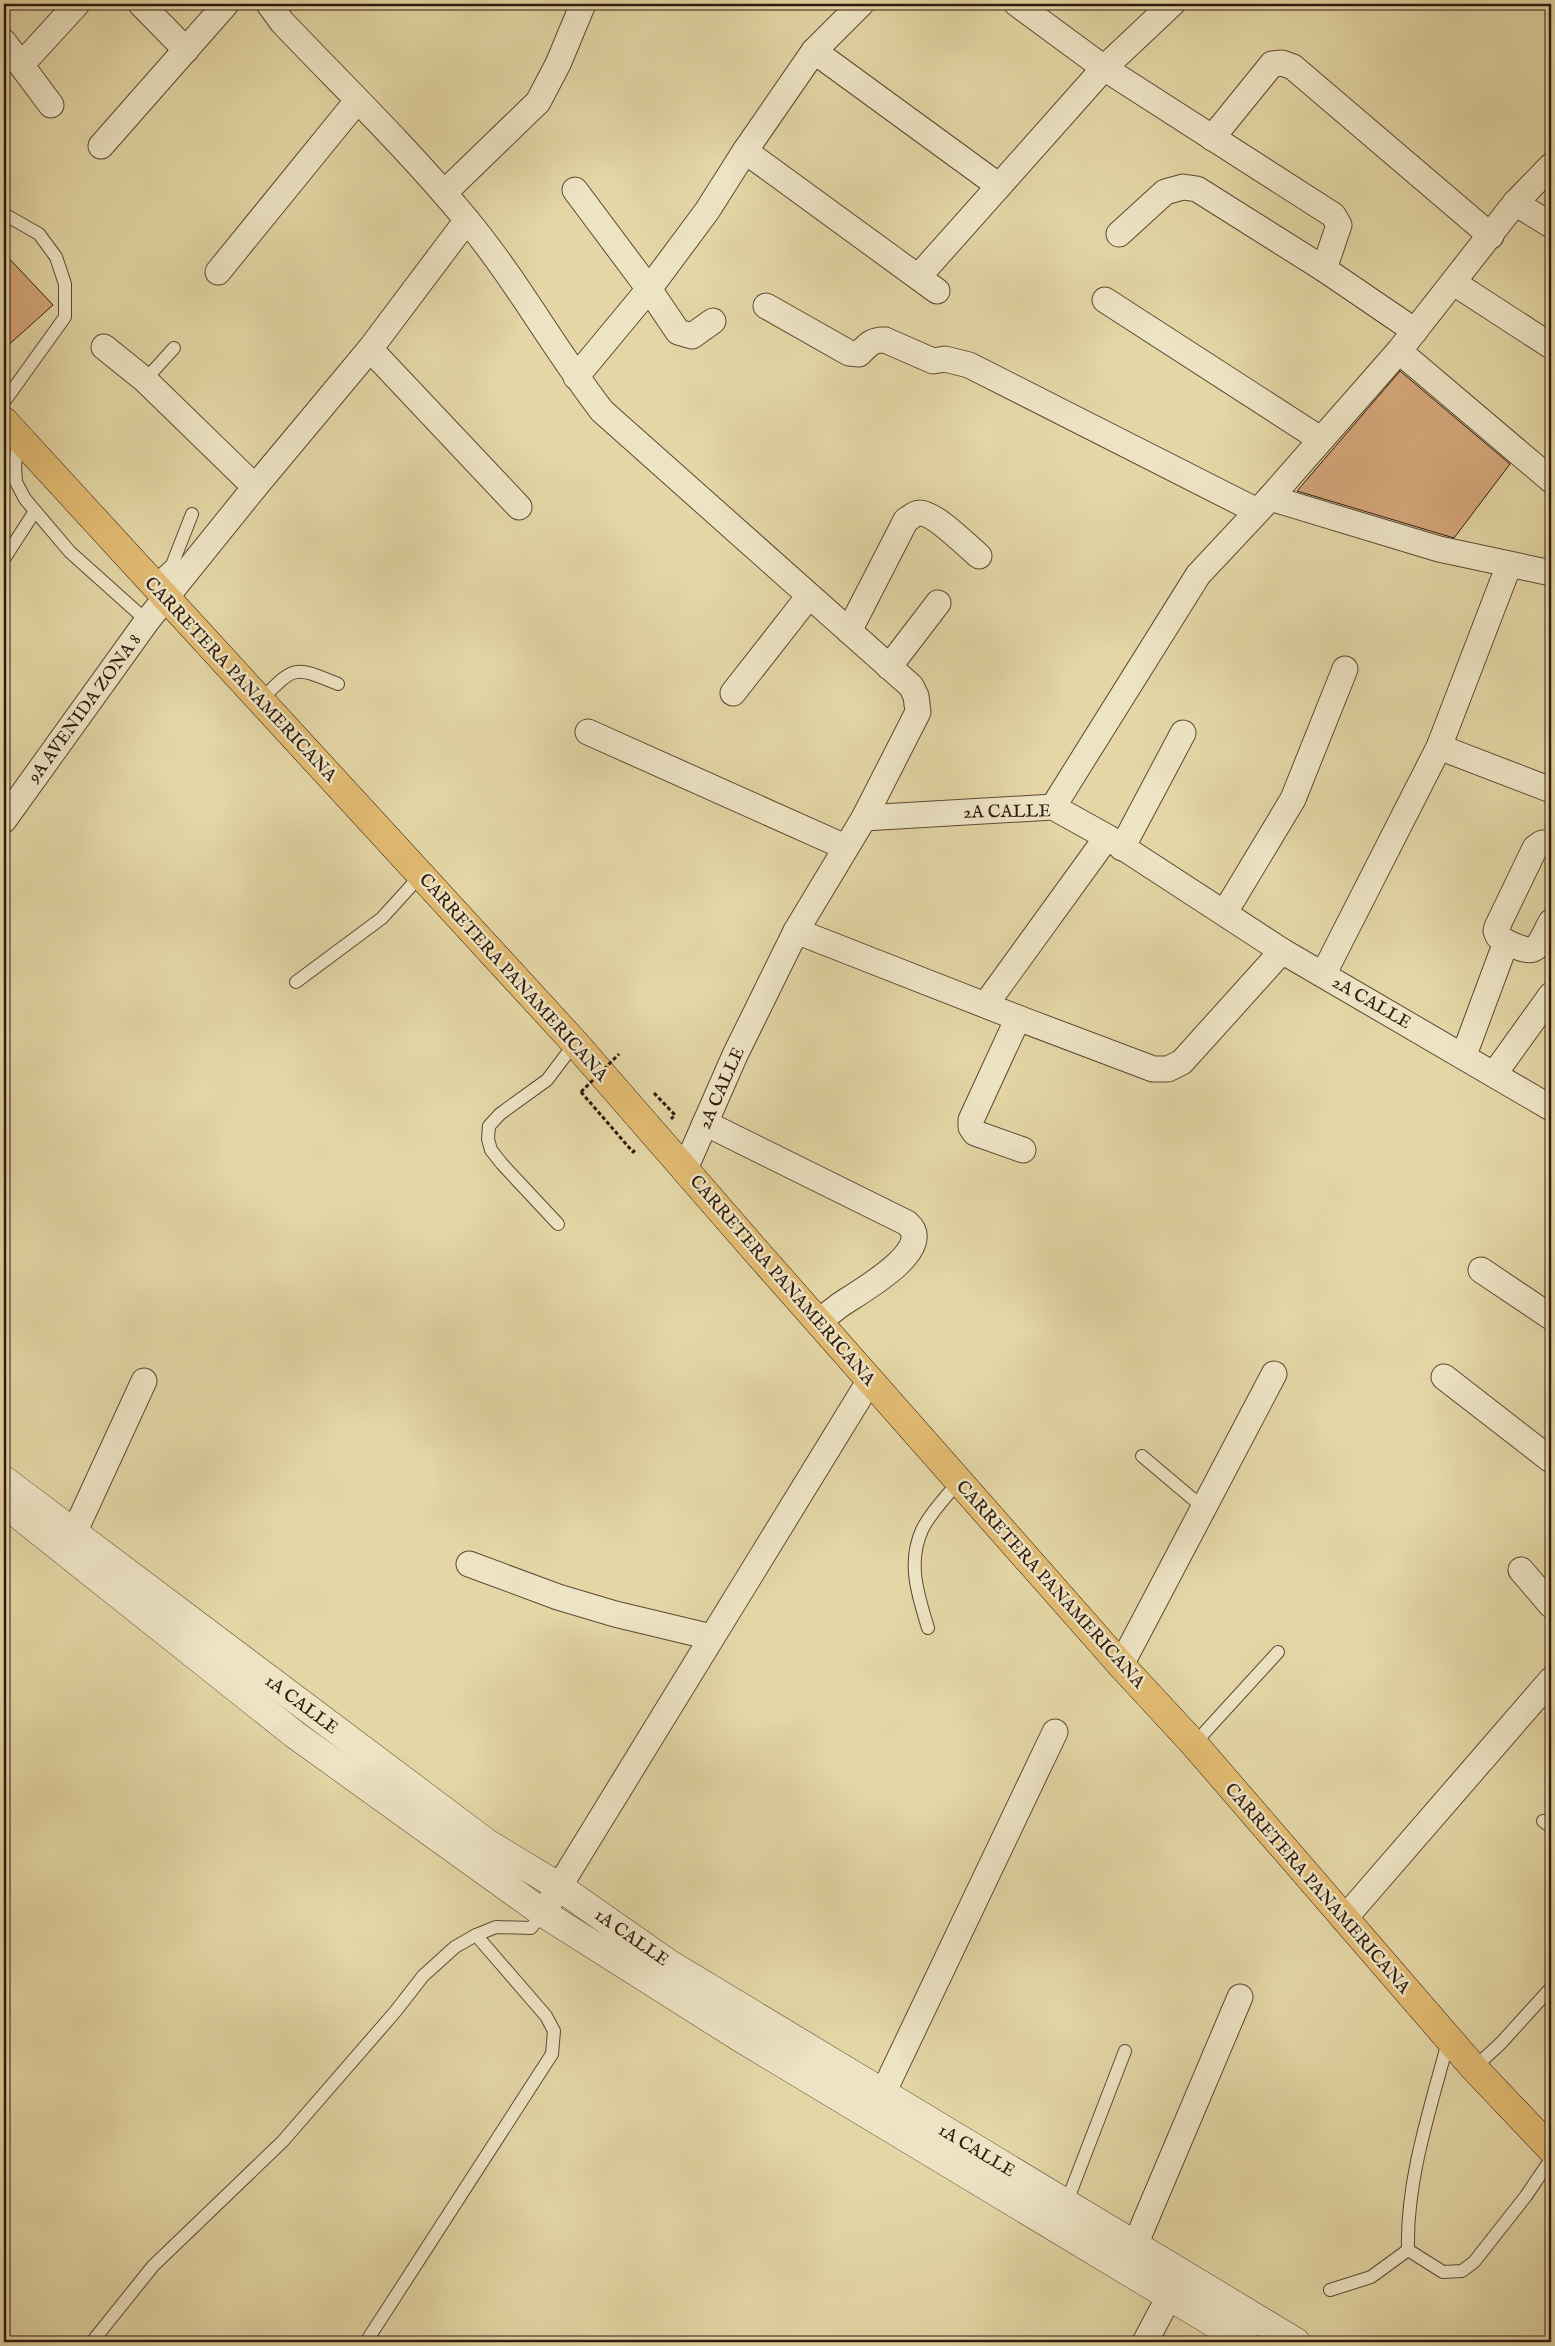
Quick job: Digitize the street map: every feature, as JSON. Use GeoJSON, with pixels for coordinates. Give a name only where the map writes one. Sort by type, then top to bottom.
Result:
{"type":"FeatureCollection","features":[{"type":"Feature","properties":{"kind":"main road","name":"CARRETERA PANAMERICANA"},"geometry":{"type":"LineString","coordinates":[[11,429],[575,1043],[1121,1665],[1194,1744],[1474,2068],[1551,2149]]}},
{"type":"Feature","properties":{"kind":"street"},"geometry":{"type":"LineString","coordinates":[[22,64],[77,4]]}},
{"type":"Feature","properties":{"kind":"street"},"geometry":{"type":"LineString","coordinates":[[141,4],[186,50]]}},
{"type":"Feature","properties":{"kind":"street"},"geometry":{"type":"LineString","coordinates":[[101,146],[226,4]]}},
{"type":"Feature","properties":{"kind":"street"},"geometry":{"type":"LineString","coordinates":[[444,193],[538,102],[558,64],[583,4]]}},
{"type":"Feature","properties":{"kind":"street"},"geometry":{"type":"LineString","coordinates":[[576,377],[649,289],[707,211],[745,150],[814,51],[860,4]]}},
{"type":"Feature","properties":{"kind":"street"},"geometry":{"type":"LineString","coordinates":[[1017,4],[1104,68],[1336,218],[1339,225],[1324,269]]}},
{"type":"Feature","properties":{"kind":"street"},"geometry":{"type":"LineString","coordinates":[[745,150],[928,283],[1000,186],[1104,68],[1172,4]]}},
{"type":"Feature","properties":{"kind":"street"},"geometry":{"type":"LineString","coordinates":[[278,8],[358,101],[467,220],[514,284],[576,377],[602,411],[632,440],[911,686],[916,696],[918,712],[864,818]]}},
{"type":"Feature","properties":{"kind":"street"},"geometry":{"type":"LineString","coordinates":[[4,42],[51,105]]}},
{"type":"Feature","properties":{"kind":"street"},"geometry":{"type":"LineString","coordinates":[[814,51],[1000,186]]}},
{"type":"Feature","properties":{"kind":"street"},"geometry":{"type":"LineString","coordinates":[[1212,138],[1272,64],[1282,63],[1292,67],[1491,236]]}},
{"type":"Feature","properties":{"kind":"street"},"geometry":{"type":"LineString","coordinates":[[218,272],[358,101]]}},
{"type":"Feature","properties":{"kind":"street"},"geometry":{"type":"LineString","coordinates":[[1053,807],[1198,575],[1399,351],[1515,203],[1551,166]]}},
{"type":"Feature","properties":{"kind":"street"},"geometry":{"type":"LineString","coordinates":[[1119,234],[1165,192],[1184,187],[1197,189],[1324,269],[1415,331]]}},
{"type":"Feature","properties":{"kind":"street"},"geometry":{"type":"LineString","coordinates":[[575,190],[649,289],[678,332],[692,336],[713,321]]}},
{"type":"Feature","properties":{"kind":"street"},"geometry":{"type":"LineString","coordinates":[[1515,203],[1551,225]]}},
{"type":"Feature","properties":{"kind":"street","name":"9A AVENIDA ZONA 8"},"geometry":{"type":"LineString","coordinates":[[4,820],[147,621],[159,590],[255,487],[370,349],[467,220]]}},
{"type":"Feature","properties":{"kind":"street"},"geometry":{"type":"LineString","coordinates":[[1454,283],[1551,346]]}},
{"type":"Feature","properties":{"kind":"street"},"geometry":{"type":"LineString","coordinates":[[1105,300],[1320,439]]}},
{"type":"Feature","properties":{"kind":"street"},"geometry":{"type":"LineString","coordinates":[[766,306],[849,353],[859,354],[871,342],[877,339],[885,340],[933,361],[945,359],[969,365],[1263,504],[1439,549],[1551,573]]}},
{"type":"Feature","properties":{"kind":"street"},"geometry":{"type":"LineString","coordinates":[[104,347],[145,380],[255,487]]}},
{"type":"Feature","properties":{"kind":"street"},"geometry":{"type":"LineString","coordinates":[[370,349],[519,507]]}},
{"type":"Feature","properties":{"kind":"street"},"geometry":{"type":"LineString","coordinates":[[1399,351],[1551,480]]}},
{"type":"Feature","properties":{"kind":"street"},"geometry":{"type":"LineString","coordinates":[[848,631],[906,520],[912,516],[919,513],[930,515],[980,556]]}},
{"type":"Feature","properties":{"kind":"street"},"geometry":{"type":"LineString","coordinates":[[1324,974],[1439,748],[1509,565]]}},
{"type":"Feature","properties":{"kind":"street"},"geometry":{"type":"LineString","coordinates":[[734,694],[809,596]]}},
{"type":"Feature","properties":{"kind":"street"},"geometry":{"type":"LineString","coordinates":[[888,667],[938,604]]}},
{"type":"Feature","properties":{"kind":"street"},"geometry":{"type":"LineString","coordinates":[[1225,912],[1294,799],[1345,669]]}},
{"type":"Feature","properties":{"kind":"street"},"geometry":{"type":"LineString","coordinates":[[588,732],[845,848]]}},
{"type":"Feature","properties":{"kind":"street"},"geometry":{"type":"LineString","coordinates":[[986,1004],[1115,842],[1183,733]]}},
{"type":"Feature","properties":{"kind":"street"},"geometry":{"type":"LineString","coordinates":[[1439,748],[1551,790]]}},
{"type":"Feature","properties":{"kind":"street","name":"2A CALLE"},"geometry":{"type":"LineString","coordinates":[[685,1169],[735,1055],[796,931],[864,818],[1053,807],[1115,842],[1225,912],[1282,951],[1495,1073],[1551,1108]]}},
{"type":"Feature","properties":{"kind":"street"},"geometry":{"type":"LineString","coordinates":[[1551,843],[1542,843],[1535,848],[1496,931],[1498,936],[1506,942],[1525,951],[1532,950],[1538,946],[1551,922]]}},
{"type":"Feature","properties":{"kind":"street"},"geometry":{"type":"LineString","coordinates":[[796,931],[1018,1018],[1153,1068],[1168,1069],[1182,1062],[1282,951]]}},
{"type":"Feature","properties":{"kind":"street"},"geometry":{"type":"LineString","coordinates":[[1464,1055],[1506,942]]}},
{"type":"Feature","properties":{"kind":"street"},"geometry":{"type":"LineString","coordinates":[[1495,1073],[1551,995]]}},
{"type":"Feature","properties":{"kind":"street"},"geometry":{"type":"LineString","coordinates":[[1018,1018],[971,1120],[971,1127],[975,1133],[1023,1150]]}},
{"type":"Feature","properties":{"kind":"street"},"geometry":{"type":"LineString","coordinates":[[706,1124],[907,1223],[913,1228],[915,1236],[913,1245],[888,1274],[838,1306],[820,1322]]}},
{"type":"Feature","properties":{"kind":"street"},"geometry":{"type":"LineString","coordinates":[[1481,1270],[1551,1318]]}},
{"type":"Feature","properties":{"kind":"street"},"geometry":{"type":"LineString","coordinates":[[1121,1665],[1203,1505],[1274,1374]]}},
{"type":"Feature","properties":{"kind":"street"},"geometry":{"type":"LineString","coordinates":[[1444,1377],[1551,1460]]}},
{"type":"Feature","properties":{"kind":"street"},"geometry":{"type":"LineString","coordinates":[[543,1912],[870,1380]]}},
{"type":"Feature","properties":{"kind":"street"},"geometry":{"type":"LineString","coordinates":[[74,1533],[144,1381]]}},
{"type":"Feature","properties":{"kind":"street","name":"1A CALLE"},"geometry":{"type":"LineString","coordinates":[[4,1480],[487,1843],[558,1886],[668,1963],[1294,2342]]}},
{"type":"Feature","properties":{"kind":"street","name":"1A CALLE"},"geometry":{"type":"LineString","coordinates":[[4,1504],[294,1734],[543,1912],[739,2037],[1245,2342]]}},
{"type":"Feature","properties":{"kind":"street"},"geometry":{"type":"LineString","coordinates":[[469,1564],[577,1602],[711,1637]]}},
{"type":"Feature","properties":{"kind":"street"},"geometry":{"type":"LineString","coordinates":[[1521,1570],[1551,1605]]}},
{"type":"Feature","properties":{"kind":"street"},"geometry":{"type":"LineString","coordinates":[[1344,1919],[1551,1680]]}},
{"type":"Feature","properties":{"kind":"street"},"geometry":{"type":"LineString","coordinates":[[883,2093],[1055,1732]]}},
{"type":"Feature","properties":{"kind":"street"},"geometry":{"type":"LineString","coordinates":[[1135,2245],[1240,1997]]}},
{"type":"Feature","properties":{"kind":"street"},"geometry":{"type":"LineString","coordinates":[[1145,2342],[1181,2273]]}},
{"type":"Feature","properties":{"kind":"lane"},"geometry":{"type":"LineString","coordinates":[[4,214],[39,234],[56,257],[66,284],[65,317],[4,402]]}},
{"type":"Feature","properties":{"kind":"lane"},"geometry":{"type":"LineString","coordinates":[[145,380],[174,348]]}},
{"type":"Feature","properties":{"kind":"lane"},"geometry":{"type":"LineString","coordinates":[[11,429],[16,482],[25,499],[70,552],[147,621]]}},
{"type":"Feature","properties":{"kind":"lane"},"geometry":{"type":"LineString","coordinates":[[4,559],[35,511]]}},
{"type":"Feature","properties":{"kind":"lane"},"geometry":{"type":"LineString","coordinates":[[159,590],[172,565],[192,514]]}},
{"type":"Feature","properties":{"kind":"lane"},"geometry":{"type":"LineString","coordinates":[[261,700],[278,682],[292,673],[303,670],[338,684]]}},
{"type":"Feature","properties":{"kind":"lane"},"geometry":{"type":"LineString","coordinates":[[296,982],[382,918],[421,875]]}},
{"type":"Feature","properties":{"kind":"lane"},"geometry":{"type":"LineString","coordinates":[[558,1224],[491,1150],[488,1139],[489,1126],[500,1114],[547,1080],[575,1043]]}},
{"type":"Feature","properties":{"kind":"lane"},"geometry":{"type":"LineString","coordinates":[[1142,1456],[1193,1499],[1203,1505]]}},
{"type":"Feature","properties":{"kind":"lane"},"geometry":{"type":"LineString","coordinates":[[928,1628],[915,1588],[914,1556],[923,1530],[959,1481]]}},
{"type":"Feature","properties":{"kind":"lane"},"geometry":{"type":"LineString","coordinates":[[1194,1744],[1278,1652]]}},
{"type":"Feature","properties":{"kind":"lane"},"geometry":{"type":"LineString","coordinates":[[92,2342],[153,2266],[284,2141],[395,2012],[423,1976],[455,1947],[476,1935],[496,1927],[531,1928],[543,1912]]}},
{"type":"Feature","properties":{"kind":"lane"},"geometry":{"type":"LineString","coordinates":[[366,2342],[552,2054],[554,2031],[546,2016],[476,1935]]}},
{"type":"Feature","properties":{"kind":"lane"},"geometry":{"type":"LineString","coordinates":[[1474,2068],[1501,2044],[1551,1988]]}},
{"type":"Feature","properties":{"kind":"lane"},"geometry":{"type":"LineString","coordinates":[[1408,2250],[1407,2222],[1416,2171],[1449,2038]]}},
{"type":"Feature","properties":{"kind":"lane"},"geometry":{"type":"LineString","coordinates":[[1066,2204],[1125,2051]]}},
{"type":"Feature","properties":{"kind":"lane"},"geometry":{"type":"LineString","coordinates":[[1408,2250],[1442,2272],[1462,2271],[1474,2262],[1526,2196],[1551,2159]]}},
{"type":"Feature","properties":{"kind":"lane"},"geometry":{"type":"LineString","coordinates":[[1330,2290],[1371,2277],[1408,2250]]}},
{"type":"Feature","properties":{"kind":"path"},"geometry":{"type":"LineString","coordinates":[[612,1128],[580,1092],[619,1054]]}},
{"type":"Feature","properties":{"kind":"building"},"geometry":{"type":"Polygon","coordinates":[[[4,253],[53,305],[4,349],[4,253]]]}},
{"type":"Feature","properties":{"kind":"building"},"geometry":{"type":"Polygon","coordinates":[[[1400,371],[1510,464],[1454,538],[1297,491],[1400,371]]]}}]}
